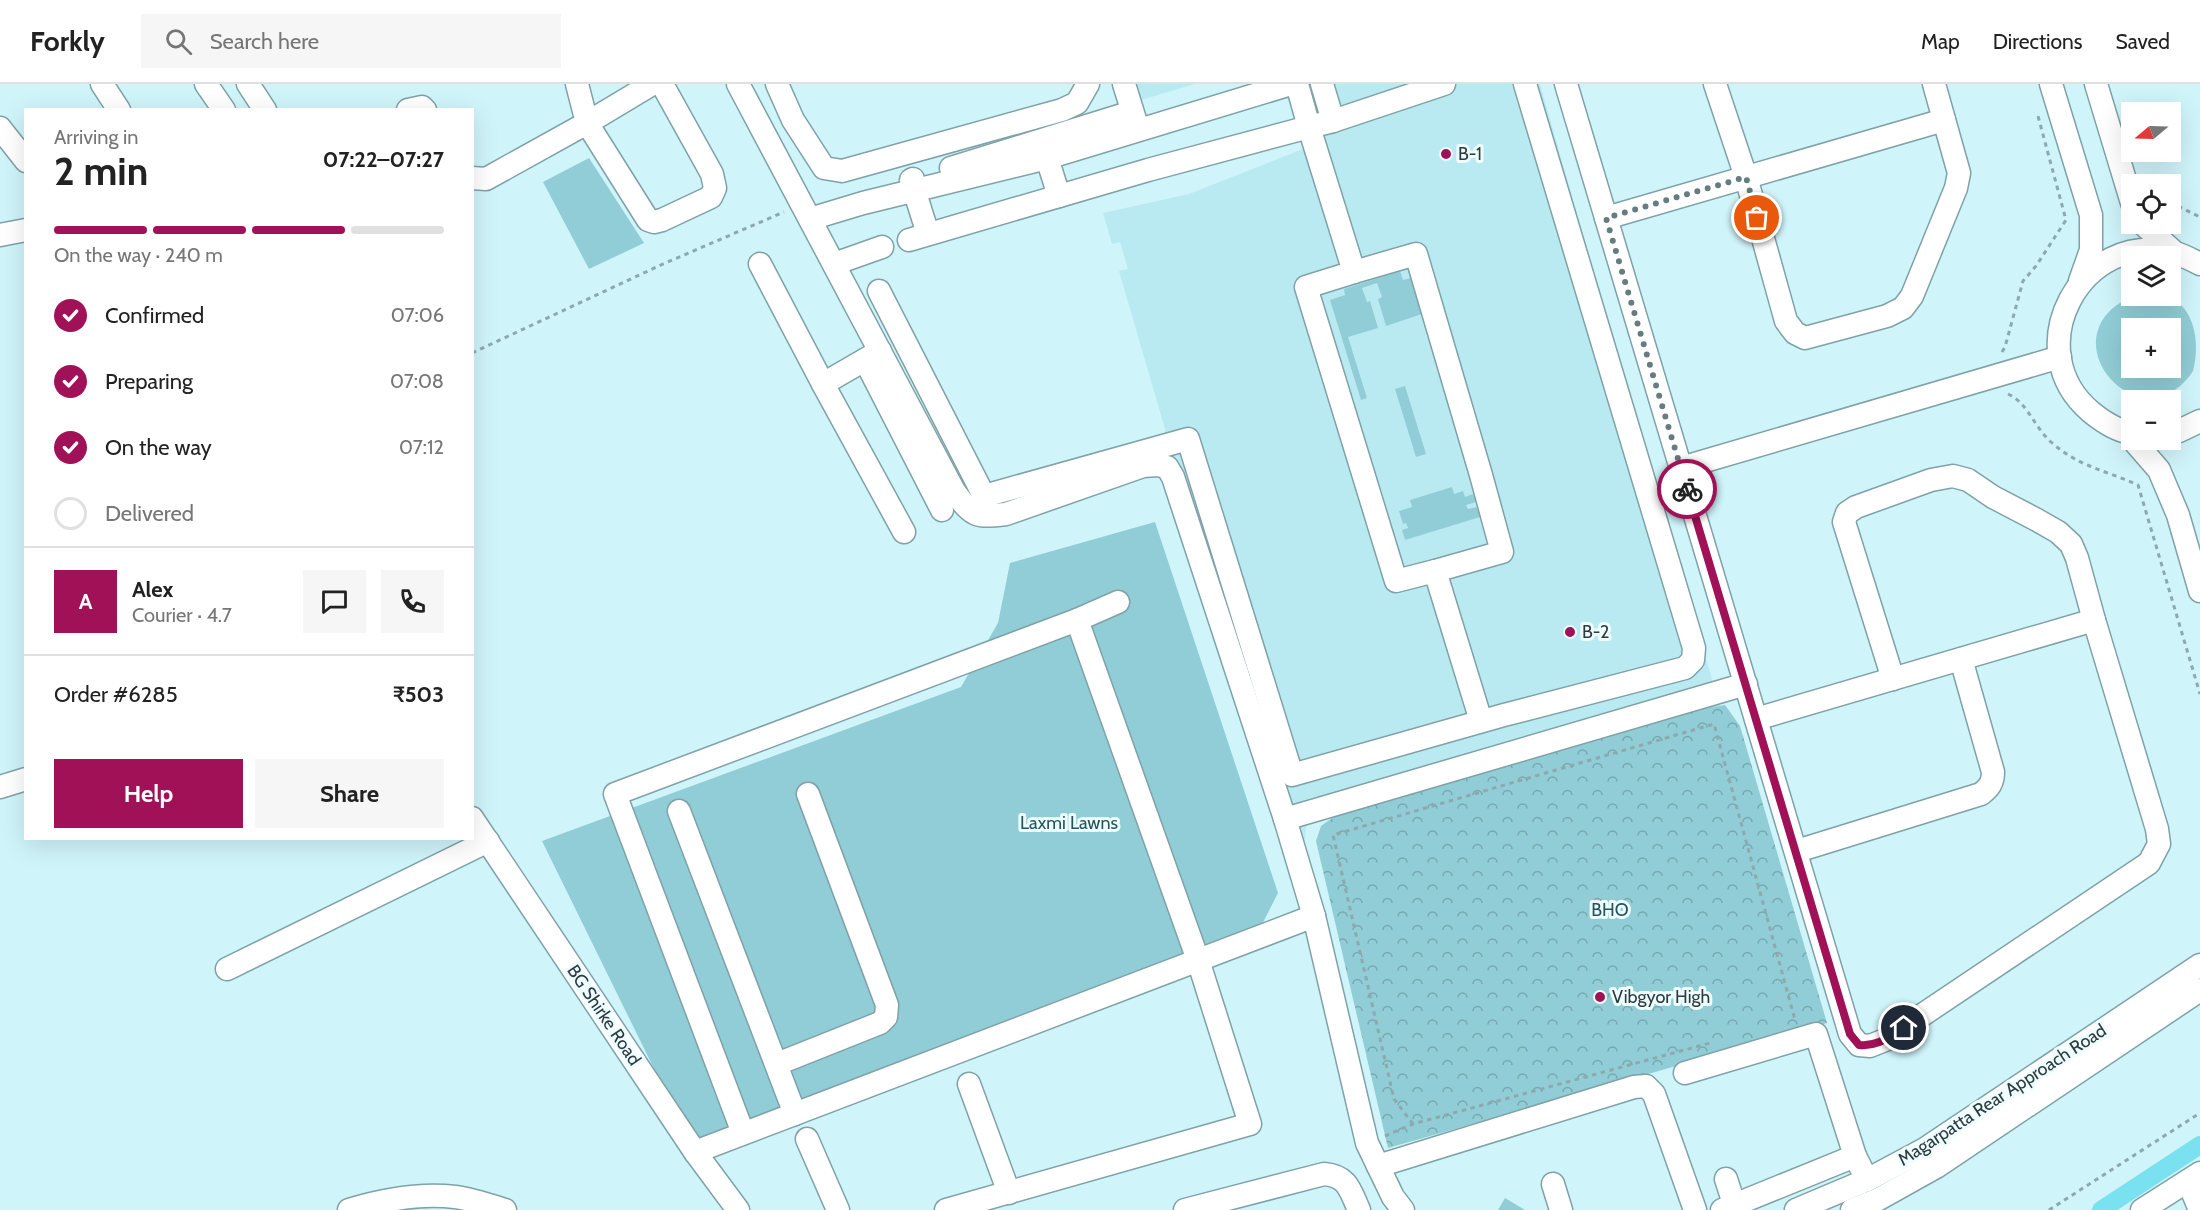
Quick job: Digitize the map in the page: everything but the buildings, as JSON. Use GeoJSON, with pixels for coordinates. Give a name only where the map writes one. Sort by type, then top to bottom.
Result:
{"type":"FeatureCollection","features":[{"type":"Feature","properties":{"kind":"street"},"geometry":{"type":"LineString","coordinates":[[102,84],[118,108]]}},
{"type":"Feature","properties":{"kind":"street"},"geometry":{"type":"LineString","coordinates":[[206,84],[223,108]]}},
{"type":"Feature","properties":{"kind":"street"},"geometry":{"type":"LineString","coordinates":[[248,84],[264,108]]}},
{"type":"Feature","properties":{"kind":"street"},"geometry":{"type":"LineString","coordinates":[[577,84],[587,123],[648,220],[654,222],[711,197],[715,188],[712,174],[662,84]]}},
{"type":"Feature","properties":{"kind":"street"},"geometry":{"type":"LineString","coordinates":[[474,178],[486,179],[652,84]]}},
{"type":"Feature","properties":{"kind":"street"},"geometry":{"type":"LineString","coordinates":[[738,84],[834,264],[942,510]]}},
{"type":"Feature","properties":{"kind":"street"},"geometry":{"type":"LineString","coordinates":[[777,84],[793,120],[824,168],[842,171],[1062,110],[1077,103],[1088,84]]}},
{"type":"Feature","properties":{"kind":"street"},"geometry":{"type":"LineString","coordinates":[[1124,84],[1135,121]]}},
{"type":"Feature","properties":{"kind":"street"},"geometry":{"type":"LineString","coordinates":[[1322,84],[1339,112]]}},
{"type":"Feature","properties":{"kind":"street"},"geometry":{"type":"LineString","coordinates":[[1354,272],[1302,129],[1288,85],[1135,121],[911,180],[915,192],[918,237],[1302,129],[1402,84]]}},
{"type":"Feature","properties":{"kind":"street"},"geometry":{"type":"LineString","coordinates":[[1339,112],[1444,84]]}},
{"type":"Feature","properties":{"kind":"street"},"geometry":{"type":"LineString","coordinates":[[879,291],[984,496],[1188,439],[1292,776],[1481,721],[1685,668],[1693,660],[1694,648],[1525,84]]}},
{"type":"Feature","properties":{"kind":"street"},"geometry":{"type":"LineString","coordinates":[[1566,84],[1850,1034],[1859,1045],[1870,1046],[1885,1040],[2149,863],[2159,844],[2157,829],[2094,620],[2078,558],[2071,544],[2058,532],[1993,497],[1968,480],[1953,476],[1931,480],[1856,507],[1847,513],[1844,522],[1893,679]]}},
{"type":"Feature","properties":{"kind":"street"},"geometry":{"type":"LineString","coordinates":[[1715,84],[1746,177],[1786,321],[1795,333],[1805,338],[1887,316],[1903,308],[1911,296],[1956,188],[1959,173],[1934,84]]}},
{"type":"Feature","properties":{"kind":"street"},"geometry":{"type":"LineString","coordinates":[[2051,84],[2091,215],[2091,250],[2080,283],[2066,305],[2059,331],[2060,357],[2067,382],[2082,405],[2102,422],[2121,431]]}},
{"type":"Feature","properties":{"kind":"street"},"geometry":{"type":"LineString","coordinates":[[2096,84],[2123,174]]}},
{"type":"Feature","properties":{"kind":"street"},"geometry":{"type":"LineString","coordinates":[[1606,218],[1944,120]]}},
{"type":"Feature","properties":{"kind":"street"},"geometry":{"type":"LineString","coordinates":[[806,212],[863,204],[1047,158],[1135,121]]}},
{"type":"Feature","properties":{"kind":"street"},"geometry":{"type":"LineString","coordinates":[[0,128],[24,158]]}},
{"type":"Feature","properties":{"kind":"street"},"geometry":{"type":"LineString","coordinates":[[1047,158],[1059,196]]}},
{"type":"Feature","properties":{"kind":"street"},"geometry":{"type":"LineString","coordinates":[[0,235],[24,230]]}},
{"type":"Feature","properties":{"kind":"street"},"geometry":{"type":"LineString","coordinates":[[2154,234],[2167,246]]}},
{"type":"Feature","properties":{"kind":"street"},"geometry":{"type":"LineString","coordinates":[[834,264],[882,248]]}},
{"type":"Feature","properties":{"kind":"street"},"geometry":{"type":"LineString","coordinates":[[1416,254],[1502,552],[1435,571],[1396,581],[1306,287],[1416,254]]}},
{"type":"Feature","properties":{"kind":"street"},"geometry":{"type":"LineString","coordinates":[[2080,283],[2099,265],[2121,255]]}},
{"type":"Feature","properties":{"kind":"street"},"geometry":{"type":"LineString","coordinates":[[2181,256],[2200,264]]}},
{"type":"Feature","properties":{"kind":"street"},"geometry":{"type":"LineString","coordinates":[[760,264],[904,532]]}},
{"type":"Feature","properties":{"kind":"street"},"geometry":{"type":"LineString","coordinates":[[823,384],[873,356]]}},
{"type":"Feature","properties":{"kind":"street"},"geometry":{"type":"LineString","coordinates":[[873,356],[954,491],[969,511],[986,517],[1006,514],[1143,466],[1167,467],[1173,477],[1285,819],[1314,916],[1367,1143],[1393,1197],[1403,1210]]}},
{"type":"Feature","properties":{"kind":"street"},"geometry":{"type":"LineString","coordinates":[[1683,477],[2060,357]]}},
{"type":"Feature","properties":{"kind":"street"},"geometry":{"type":"LineString","coordinates":[[2181,430],[2200,421]]}},
{"type":"Feature","properties":{"kind":"street"},"geometry":{"type":"LineString","coordinates":[[2142,450],[2158,470],[2178,515],[2200,591]]}},
{"type":"Feature","properties":{"kind":"street"},"geometry":{"type":"LineString","coordinates":[[1435,571],[1481,721]]}},
{"type":"Feature","properties":{"kind":"street"},"geometry":{"type":"LineString","coordinates":[[743,1133],[615,794],[1077,620],[1118,602]]}},
{"type":"Feature","properties":{"kind":"street"},"geometry":{"type":"LineString","coordinates":[[946,1210],[1250,1125],[1198,960],[1077,620]]}},
{"type":"Feature","properties":{"kind":"street"},"geometry":{"type":"LineString","coordinates":[[1756,719],[2094,620]]}},
{"type":"Feature","properties":{"kind":"street"},"geometry":{"type":"LineString","coordinates":[[1797,851],[1981,794],[1988,788],[1993,780],[1993,771],[1961,659]]}},
{"type":"Feature","properties":{"kind":"street"},"geometry":{"type":"LineString","coordinates":[[1285,819],[1746,684]]}},
{"type":"Feature","properties":{"kind":"street"},"geometry":{"type":"LineString","coordinates":[[0,787],[24,780]]}},
{"type":"Feature","properties":{"kind":"street"},"geometry":{"type":"LineString","coordinates":[[777,1064],[880,1023],[886,1017],[887,1005],[807,794]]}},
{"type":"Feature","properties":{"kind":"street"},"geometry":{"type":"LineString","coordinates":[[679,811],[795,1113]]}},
{"type":"Feature","properties":{"kind":"street","name":"BG Shirke Road"},"geometry":{"type":"LineString","coordinates":[[474,821],[695,1152],[738,1210]]}},
{"type":"Feature","properties":{"kind":"street"},"geometry":{"type":"LineString","coordinates":[[227,969],[488,841]]}},
{"type":"Feature","properties":{"kind":"street"},"geometry":{"type":"LineString","coordinates":[[695,1152],[1314,916]]}},
{"type":"Feature","properties":{"kind":"street","name":"Magarpatta Rear Approach Road"},"geometry":{"type":"LineString","coordinates":[[1797,1210],[1868,1180],[1925,1149],[2200,964]]}},
{"type":"Feature","properties":{"kind":"street","name":"Magarpatta Rear Approach Road"},"geometry":{"type":"LineString","coordinates":[[1852,1210],[1877,1200],[1936,1167],[2200,990]]}},
{"type":"Feature","properties":{"kind":"street"},"geometry":{"type":"LineString","coordinates":[[1685,1073],[1816,1034],[1855,1156],[1868,1180]]}},
{"type":"Feature","properties":{"kind":"street"},"geometry":{"type":"LineString","coordinates":[[969,1084],[1009,1192]]}},
{"type":"Feature","properties":{"kind":"street"},"geometry":{"type":"LineString","coordinates":[[1378,1166],[1646,1086],[1654,1094],[1695,1210]]}},
{"type":"Feature","properties":{"kind":"street"},"geometry":{"type":"LineString","coordinates":[[807,1139],[838,1210]]}},
{"type":"Feature","properties":{"kind":"street"},"geometry":{"type":"LineString","coordinates":[[1726,1179],[1731,1208],[1855,1156]]}},
{"type":"Feature","properties":{"kind":"street"},"geometry":{"type":"LineString","coordinates":[[1185,1210],[1324,1174],[1337,1175],[1345,1181],[1359,1210]]}},
{"type":"Feature","properties":{"kind":"street"},"geometry":{"type":"LineString","coordinates":[[2142,1210],[2194,1177],[2200,1210]]}},
{"type":"Feature","properties":{"kind":"street"},"geometry":{"type":"LineString","coordinates":[[1553,1184],[1561,1210]]}},
{"type":"Feature","properties":{"kind":"street"},"geometry":{"type":"LineString","coordinates":[[349,1210],[366,1204],[428,1196],[456,1197],[505,1210]]}},
{"type":"Feature","properties":{"kind":"path"},"geometry":{"type":"LineString","coordinates":[[2001,354],[2005,347],[2023,281],[2036,266],[2066,220],[2036,107]]}},
{"type":"Feature","properties":{"kind":"path"},"geometry":{"type":"LineString","coordinates":[[2181,208],[2200,217]]}},
{"type":"Feature","properties":{"kind":"path"},"geometry":{"type":"LineString","coordinates":[[474,352],[663,264],[806,212]]}},
{"type":"Feature","properties":{"kind":"path"},"geometry":{"type":"LineString","coordinates":[[1413,1124],[1394,1099],[1333,835],[1714,723],[1795,1019]]}},
{"type":"Feature","properties":{"kind":"path"},"geometry":{"type":"LineString","coordinates":[[1367,1143],[1413,1124],[1717,1041]]}},
{"type":"Feature","properties":{"kind":"path"},"geometry":{"type":"LineString","coordinates":[[2049,1210],[2200,1113]]}},
{"type":"Feature","properties":{"kind":"shaded area"},"geometry":{"type":"Polygon","coordinates":[[[1118,84],[1195,84],[1124,105],[1118,84]]]}},
{"type":"Feature","properties":{"kind":"shaded area"},"geometry":{"type":"Polygon","coordinates":[[[1283,84],[1540,84],[1663,516],[1724,719],[1720,731],[1309,798],[1304,849],[1172,495],[1165,429],[1119,271],[1128,269],[1120,242],[1112,244],[1103,213],[1189,194],[1303,149],[1283,84]]]}},
{"type":"Feature","properties":{"kind":"green space"},"geometry":{"type":"Polygon","coordinates":[[[589,158],[644,243],[589,269],[543,182],[589,158]]]}},
{"type":"Feature","properties":{"kind":"green space"},"geometry":{"type":"Polygon","coordinates":[[[1400,271],[1403,280],[1411,278],[1422,314],[1386,326],[1378,299],[1382,297],[1377,283],[1362,288],[1367,302],[1370,301],[1378,328],[1348,337],[1367,398],[1361,400],[1330,300],[1345,295],[1344,289],[1400,271]]]}},
{"type":"Feature","properties":{"kind":"green space"},"geometry":{"type":"Polygon","coordinates":[[[2121,304],[2181,305],[2194,329],[2196,350],[2193,371],[2174,390],[2125,390],[2109,377],[2098,357],[2097,335],[2107,314],[2121,304]]]}},
{"type":"Feature","properties":{"kind":"green space"},"geometry":{"type":"Polygon","coordinates":[[[1405,386],[1426,454],[1416,457],[1395,389],[1405,386]]]}},
{"type":"Feature","properties":{"kind":"green space"},"geometry":{"type":"Polygon","coordinates":[[[1452,487],[1454,494],[1463,491],[1465,497],[1473,494],[1476,502],[1466,505],[1468,509],[1477,507],[1480,517],[1405,540],[1402,530],[1408,528],[1406,523],[1403,524],[1399,511],[1412,507],[1410,500],[1452,487]]]}},
{"type":"Feature","properties":{"kind":"green space","name":"Laxmi Lawns"},"geometry":{"type":"Polygon","coordinates":[[[1155,522],[1278,893],[1255,938],[695,1152],[542,841],[961,687],[998,623],[1010,563],[1155,522]]]}},
{"type":"Feature","properties":{"kind":"green space","name":"BHO"},"geometry":{"type":"Polygon","coordinates":[[[1725,705],[1740,726],[1827,1023],[1388,1148],[1316,841],[1321,826],[1335,816],[1704,708],[1725,705]]]}},
{"type":"Feature","properties":{"kind":"green space"},"geometry":{"type":"Polygon","coordinates":[[[1505,1198],[1525,1210],[1498,1210],[1505,1198]]]}},
{"type":"Feature","properties":{"kind":"waterway"},"geometry":{"type":"LineString","coordinates":[[2101,1210],[2200,1145]]}},
{"type":"Feature","properties":{"kind":"way so far"},"geometry":{"type":"LineString","coordinates":[[1687,489],[1606,218],[1746,177],[1757,218]]}},
{"type":"Feature","properties":{"kind":"place","name":"B-1"},"geometry":{"type":"Point","coordinates":[1446,154]}},
{"type":"Feature","properties":{"kind":"place","name":"B-2"},"geometry":{"type":"Point","coordinates":[1570,632]}},
{"type":"Feature","properties":{"kind":"place","name":"Vibgyor High"},"geometry":{"type":"Point","coordinates":[1600,997]}},
{"type":"Feature","properties":{"kind":"route"},"geometry":{"type":"LineString","coordinates":[[1687,489],[1850,1034],[1859,1045],[1870,1046],[1904,1028]]}}]}
